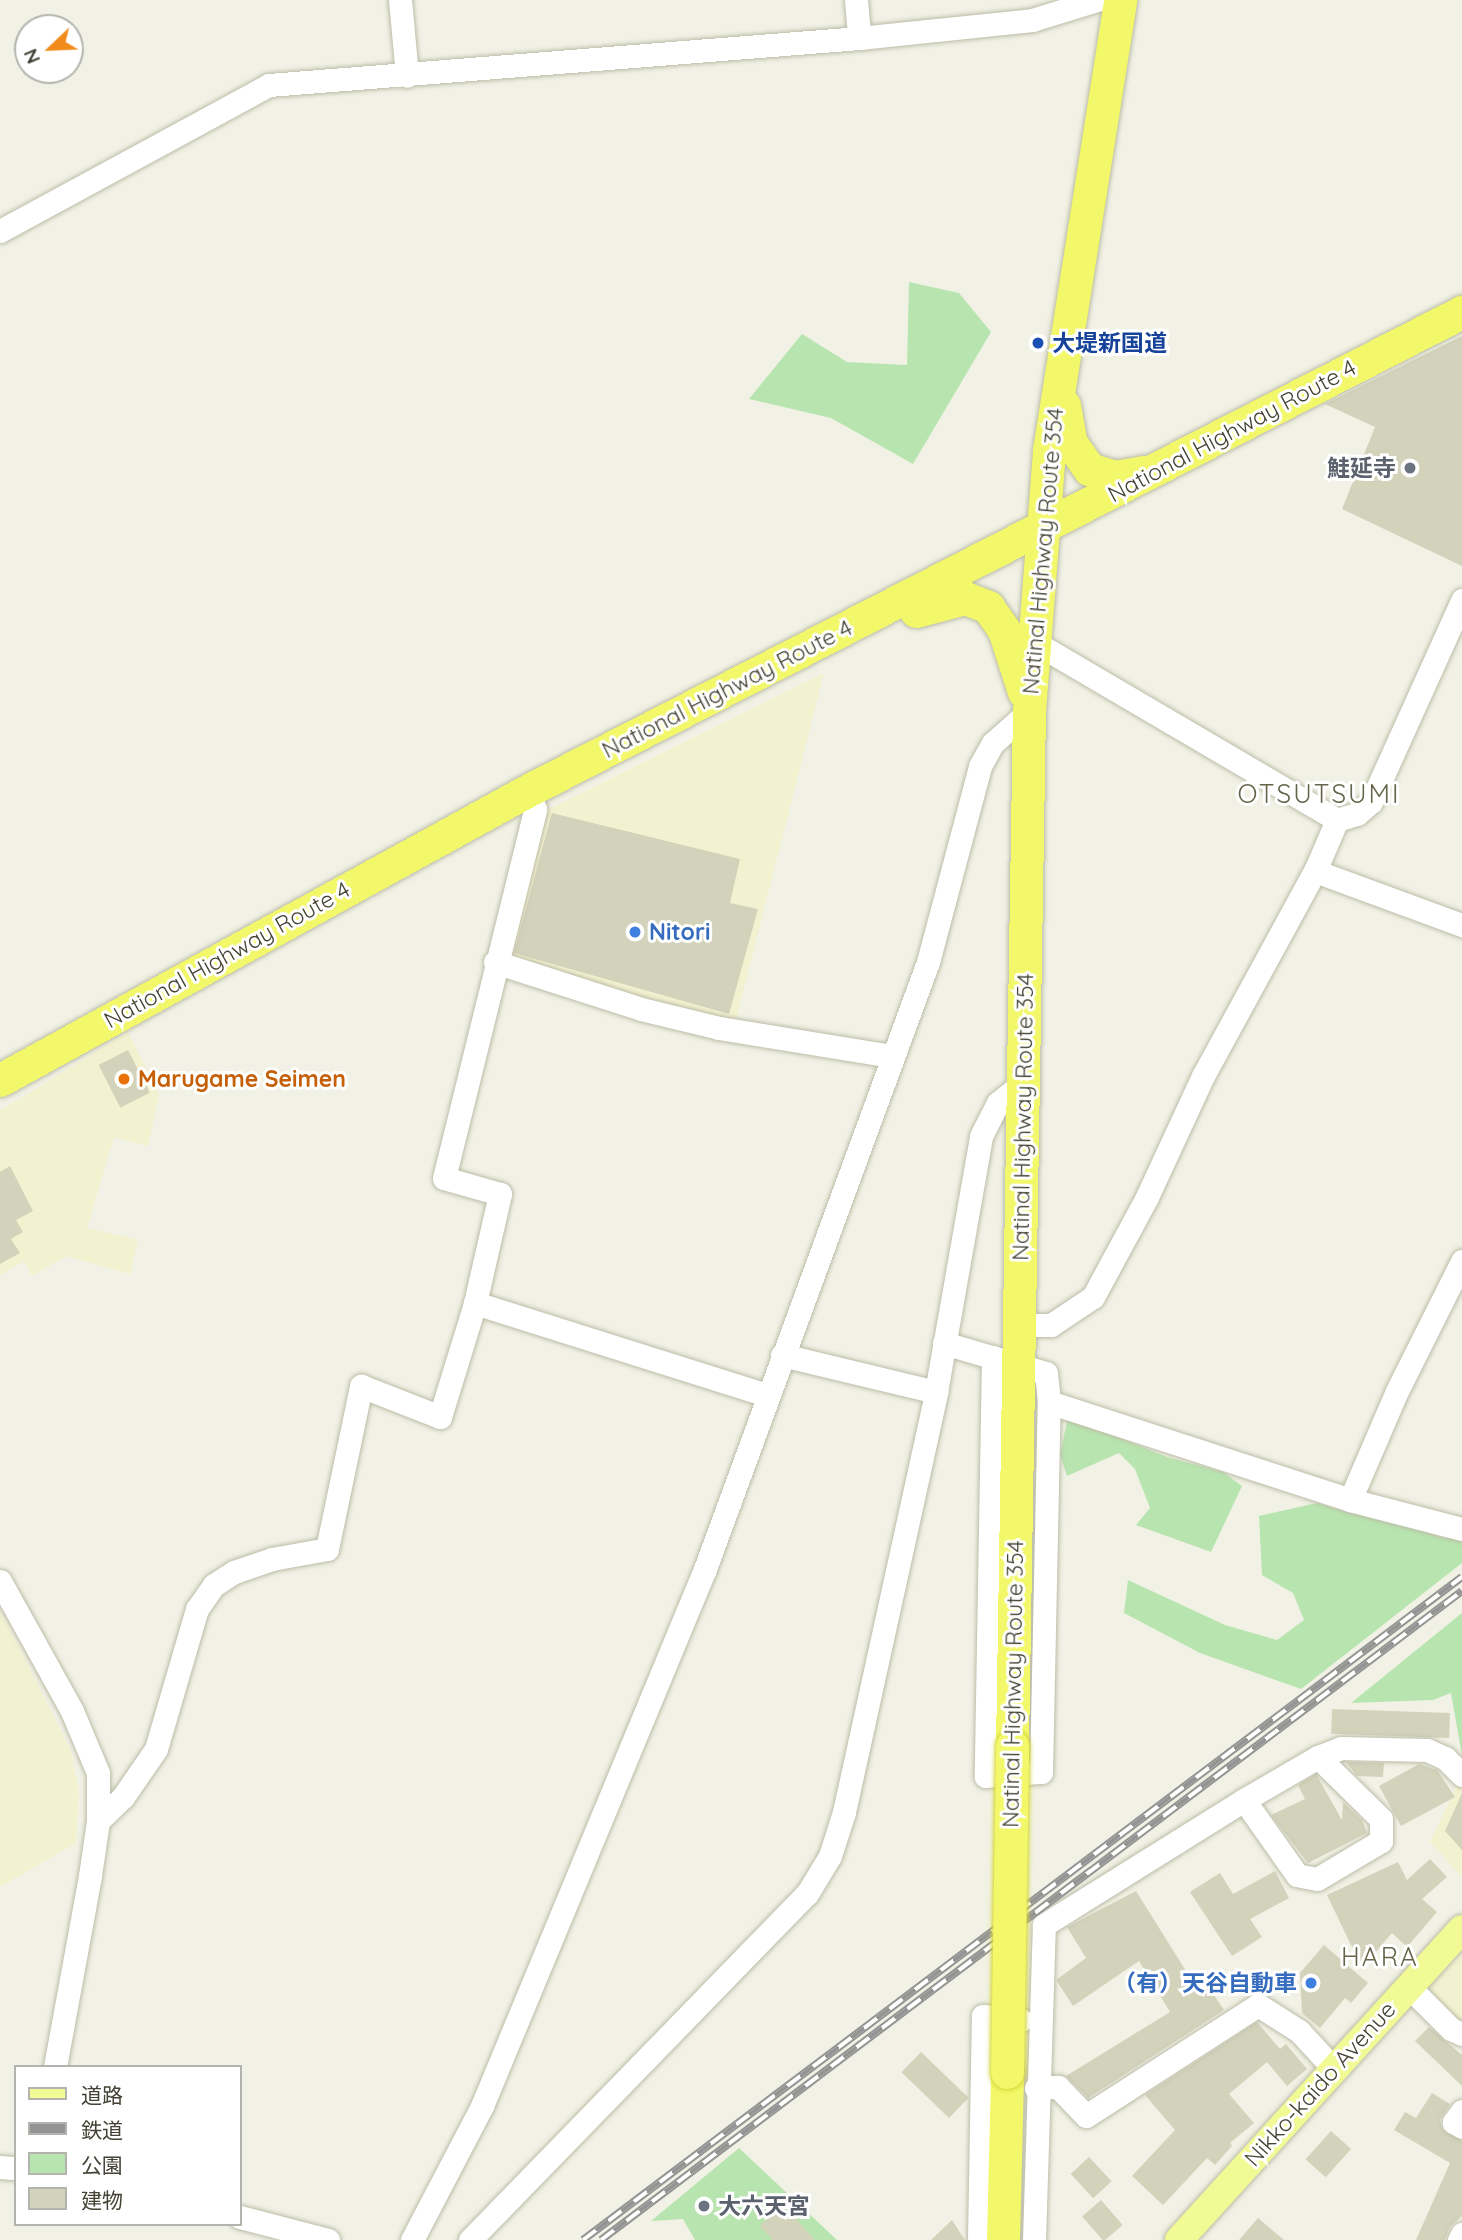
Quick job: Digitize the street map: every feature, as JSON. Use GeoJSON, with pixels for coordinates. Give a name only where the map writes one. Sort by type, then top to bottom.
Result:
{"type":"FeatureCollection","features":[{"type":"Feature","properties":{"kind":"highway","name":"Natinal Highway Route 354"},"geometry":{"type":"LineString","coordinates":[[1003,2240],[1012,1746],[1006,1361],[1020,1325],[1029,711],[1042,530],[1060,375],[1120,0]]}},
{"type":"Feature","properties":{"kind":"highway","name":"National Highway Route 4"},"geometry":{"type":"LineString","coordinates":[[0,1080],[527,791],[1042,530],[1462,312]]}},
{"type":"Feature","properties":{"kind":"highway"},"geometry":{"type":"LineString","coordinates":[[1060,375],[1071,443],[1089,469],[1115,477],[1167,465]]}},
{"type":"Feature","properties":{"kind":"highway"},"geometry":{"type":"LineString","coordinates":[[832,635],[874,631],[948,599],[977,601],[988,607],[1003,630],[1029,711]]}},
{"type":"Feature","properties":{"kind":"main road","name":"Nikko-kaido Avenue"},"geometry":{"type":"LineString","coordinates":[[1179,2240],[1462,1929]]}},
{"type":"Feature","properties":{"kind":"street"},"geometry":{"type":"LineString","coordinates":[[400,0],[407,76]]}},
{"type":"Feature","properties":{"kind":"street"},"geometry":{"type":"LineString","coordinates":[[856,0],[859,38]]}},
{"type":"Feature","properties":{"kind":"street"},"geometry":{"type":"LineString","coordinates":[[0,231],[255,90],[269,85],[859,38],[1032,20],[1097,0]]}},
{"type":"Feature","properties":{"kind":"street"},"geometry":{"type":"LineString","coordinates":[[1034,642],[1337,820],[1357,814],[1371,802],[1462,600]]}},
{"type":"Feature","properties":{"kind":"street"},"geometry":{"type":"LineString","coordinates":[[412,2240],[482,2106],[597,1836],[705,1569],[928,962],[980,766],[993,743],[1029,711]]}},
{"type":"Feature","properties":{"kind":"street"},"geometry":{"type":"LineString","coordinates":[[98,1821],[123,1797],[156,1749],[197,1609],[214,1585],[234,1572],[272,1559],[327,1549],[361,1385],[440,1417],[475,1304],[500,1194],[444,1178],[495,962],[535,809],[527,791]]}},
{"type":"Feature","properties":{"kind":"street"},"geometry":{"type":"LineString","coordinates":[[1020,1325],[1051,1325],[1093,1297],[1147,1197],[1203,1076],[1315,871],[1337,820]]}},
{"type":"Feature","properties":{"kind":"street"},"geometry":{"type":"LineString","coordinates":[[1315,871],[1462,925]]}},
{"type":"Feature","properties":{"kind":"street"},"geometry":{"type":"LineString","coordinates":[[495,962],[641,1009],[719,1028],[892,1056]]}},
{"type":"Feature","properties":{"kind":"street"},"geometry":{"type":"LineString","coordinates":[[470,2240],[807,1894],[830,1856],[844,1812],[936,1392],[981,1136],[998,1103],[1023,1083]]}},
{"type":"Feature","properties":{"kind":"street"},"geometry":{"type":"LineString","coordinates":[[1350,1500],[1396,1393],[1462,1261]]}},
{"type":"Feature","properties":{"kind":"street"},"geometry":{"type":"LineString","coordinates":[[475,1304],[767,1395]]}},
{"type":"Feature","properties":{"kind":"street"},"geometry":{"type":"LineString","coordinates":[[944,1343],[1006,1361],[1046,1373],[1049,1402],[1041,1772],[986,1776],[1006,1361]]}},
{"type":"Feature","properties":{"kind":"street"},"geometry":{"type":"LineString","coordinates":[[782,1355],[936,1392]]}},
{"type":"Feature","properties":{"kind":"street"},"geometry":{"type":"LineString","coordinates":[[1049,1402],[1350,1500],[1462,1529]]}},
{"type":"Feature","properties":{"kind":"street"},"geometry":{"type":"LineString","coordinates":[[0,1581],[92,1753],[98,1773],[98,1821],[55,2065]]}},
{"type":"Feature","properties":{"kind":"street"},"geometry":{"type":"LineString","coordinates":[[1034,2240],[1036,2088],[1044,1926],[1244,1800],[1341,1748],[1427,1750],[1446,1758],[1462,1775]]}},
{"type":"Feature","properties":{"kind":"street"},"geometry":{"type":"LineString","coordinates":[[1244,1800],[1297,1875],[1317,1879],[1381,1841],[1381,1819],[1318,1758]]}},
{"type":"Feature","properties":{"kind":"street"},"geometry":{"type":"LineString","coordinates":[[1408,1986],[1451,2029],[1462,2034]]}},
{"type":"Feature","properties":{"kind":"street"},"geometry":{"type":"LineString","coordinates":[[1036,2088],[1058,2087],[1086,2116],[1258,2005],[1299,2031],[1333,2068]]}},
{"type":"Feature","properties":{"kind":"street"},"geometry":{"type":"LineString","coordinates":[[979,2240],[983,2016],[1039,2022]]}},
{"type":"Feature","properties":{"kind":"street"},"geometry":{"type":"LineString","coordinates":[[1462,2111],[1454,2122],[1462,2127]]}},
{"type":"Feature","properties":{"kind":"street"},"geometry":{"type":"LineString","coordinates":[[250,2226],[328,2240]]}},
{"type":"Feature","properties":{"kind":"street"},"geometry":{"type":"LineString","coordinates":[[1459,2240],[1462,2234]]}},
{"type":"Feature","properties":{"kind":"shaded area"},"geometry":{"type":"Polygon","coordinates":[[[824,673],[735,1024],[505,959],[547,810],[824,673]]]}},
{"type":"Feature","properties":{"kind":"shaded area"},"geometry":{"type":"Polygon","coordinates":[[[128,1032],[159,1094],[148,1146],[114,1137],[87,1228],[138,1240],[130,1274],[66,1256],[32,1276],[24,1261],[0,1275],[0,1111],[128,1032]]]}},
{"type":"Feature","properties":{"kind":"shaded area"},"geometry":{"type":"Polygon","coordinates":[[[0,1610],[71,1751],[79,1791],[76,1843],[0,1887],[0,1610]]]}},
{"type":"Feature","properties":{"kind":"shaded area"},"geometry":{"type":"Polygon","coordinates":[[[1458,1784],[1462,1788],[1462,1877],[1430,1842],[1458,1784]]]}},
{"type":"Feature","properties":{"kind":"shaded area"},"geometry":{"type":"Polygon","coordinates":[[[1462,1953],[1462,2025],[1428,1988],[1462,1953]]]}},
{"type":"Feature","properties":{"kind":"green space"},"geometry":{"type":"Polygon","coordinates":[[[909,282],[959,293],[991,332],[913,464],[831,418],[749,399],[802,334],[847,362],[907,365],[909,282]]]}},
{"type":"Feature","properties":{"kind":"green space"},"geometry":{"type":"Polygon","coordinates":[[[1068,1417],[1167,1457],[1223,1472],[1242,1486],[1211,1552],[1136,1525],[1150,1508],[1135,1469],[1119,1453],[1067,1476],[1060,1455],[1068,1417]]]}},
{"type":"Feature","properties":{"kind":"green space"},"geometry":{"type":"Polygon","coordinates":[[[1317,1503],[1343,1511],[1364,1510],[1443,1538],[1462,1536],[1462,1563],[1301,1689],[1200,1653],[1124,1613],[1128,1580],[1225,1625],[1277,1640],[1304,1620],[1293,1593],[1262,1575],[1259,1516],[1317,1503]]]}},
{"type":"Feature","properties":{"kind":"green space"},"geometry":{"type":"Polygon","coordinates":[[[1462,1613],[1462,1756],[1451,1693],[1433,1700],[1351,1703],[1462,1613]]]}},
{"type":"Feature","properties":{"kind":"green space"},"geometry":{"type":"Polygon","coordinates":[[[739,2148],[837,2240],[695,2240],[683,2219],[651,2221],[739,2148]]]}},
{"type":"Feature","properties":{"kind":"building","name":"鮭延寺"},"geometry":{"type":"Polygon","coordinates":[[[1462,336],[1462,566],[1342,509],[1375,427],[1325,404],[1462,336]]]}},
{"type":"Feature","properties":{"kind":"building","name":"Nitori"},"geometry":{"type":"Polygon","coordinates":[[[552,813],[740,859],[730,903],[758,909],[729,1014],[514,953],[552,813]]]}},
{"type":"Feature","properties":{"kind":"building","name":"Marugame Seimen"},"geometry":{"type":"Polygon","coordinates":[[[128,1050],[150,1093],[120,1108],[99,1065],[128,1050]]]}},
{"type":"Feature","properties":{"kind":"building"},"geometry":{"type":"Polygon","coordinates":[[[10,1166],[33,1211],[16,1220],[23,1232],[11,1239],[20,1253],[0,1264],[0,1172],[10,1166]]]}},
{"type":"Feature","properties":{"kind":"building"},"geometry":{"type":"Polygon","coordinates":[[[1332,1709],[1450,1713],[1449,1738],[1331,1734],[1332,1709]]]}},
{"type":"Feature","properties":{"kind":"building"},"geometry":{"type":"Polygon","coordinates":[[[1346,1762],[1384,1763],[1383,1777],[1357,1776],[1346,1762]]]}},
{"type":"Feature","properties":{"kind":"building"},"geometry":{"type":"Polygon","coordinates":[[[1419,1764],[1437,1770],[1455,1797],[1401,1826],[1379,1786],[1419,1764]]]}},
{"type":"Feature","properties":{"kind":"building"},"geometry":{"type":"Polygon","coordinates":[[[1316,1774],[1342,1820],[1343,1802],[1362,1820],[1367,1833],[1308,1863],[1271,1815],[1305,1799],[1298,1785],[1316,1774]]]}},
{"type":"Feature","properties":{"kind":"building"},"geometry":{"type":"Polygon","coordinates":[[[1462,1793],[1462,1850],[1445,1831],[1462,1793]]]}},
{"type":"Feature","properties":{"kind":"building"},"geometry":{"type":"Polygon","coordinates":[[[1430,1859],[1447,1877],[1422,1899],[1437,1912],[1407,1947],[1392,1933],[1362,1968],[1327,1895],[1398,1862],[1407,1880],[1430,1859]]]}},
{"type":"Feature","properties":{"kind":"building"},"geometry":{"type":"Polygon","coordinates":[[[1275,1871],[1289,1898],[1250,1919],[1262,1937],[1232,1956],[1190,1892],[1220,1873],[1233,1894],[1275,1871]]]}},
{"type":"Feature","properties":{"kind":"building"},"geometry":{"type":"Polygon","coordinates":[[[1136,1891],[1201,1995],[1210,1989],[1224,2010],[1088,2098],[1066,2076],[1170,2012],[1139,1961],[1073,2006],[1056,1980],[1086,1958],[1067,1927],[1136,1891]]]}},
{"type":"Feature","properties":{"kind":"building"},"geometry":{"type":"Polygon","coordinates":[[[1324,1945],[1368,1983],[1351,2003],[1345,1998],[1320,2028],[1302,2013],[1300,1973],[1324,1945]]]}},
{"type":"Feature","properties":{"kind":"building"},"geometry":{"type":"Polygon","coordinates":[[[1257,2022],[1280,2049],[1286,2044],[1307,2069],[1287,2086],[1267,2062],[1229,2094],[1254,2123],[1230,2143],[1232,2146],[1215,2165],[1207,2158],[1163,2205],[1132,2176],[1175,2130],[1145,2095],[1257,2022]]]}},
{"type":"Feature","properties":{"kind":"building"},"geometry":{"type":"Polygon","coordinates":[[[1429,2027],[1462,2055],[1462,2086],[1415,2041],[1429,2027]]]}},
{"type":"Feature","properties":{"kind":"building"},"geometry":{"type":"Polygon","coordinates":[[[921,2052],[968,2098],[949,2118],[902,2072],[921,2052]]]}},
{"type":"Feature","properties":{"kind":"building"},"geometry":{"type":"Polygon","coordinates":[[[1432,2093],[1450,2104],[1440,2120],[1442,2129],[1462,2141],[1462,2216],[1450,2227],[1445,2240],[1416,2240],[1450,2163],[1394,2130],[1405,2112],[1416,2118],[1432,2093]]]}},
{"type":"Feature","properties":{"kind":"building"},"geometry":{"type":"Polygon","coordinates":[[[1331,2131],[1351,2149],[1326,2177],[1306,2159],[1331,2131]]]}},
{"type":"Feature","properties":{"kind":"building"},"geometry":{"type":"Polygon","coordinates":[[[1089,2157],[1112,2181],[1093,2198],[1071,2174],[1089,2157]]]}},
{"type":"Feature","properties":{"kind":"building"},"geometry":{"type":"Polygon","coordinates":[[[1101,2200],[1123,2225],[1103,2240],[1082,2216],[1101,2200]]]}},
{"type":"Feature","properties":{"kind":"building"},"geometry":{"type":"Polygon","coordinates":[[[782,2204],[815,2240],[773,2240],[760,2226],[782,2204]]]}},
{"type":"Feature","properties":{"kind":"building"},"geometry":{"type":"Polygon","coordinates":[[[1258,2218],[1284,2240],[1239,2240],[1258,2218]]]}},
{"type":"Feature","properties":{"kind":"building"},"geometry":{"type":"Polygon","coordinates":[[[952,2220],[965,2240],[931,2240],[952,2220]]]}},
{"type":"Feature","properties":{"kind":"railway"},"geometry":{"type":"LineString","coordinates":[[583,2240],[1462,1577]]}},
{"type":"Feature","properties":{"kind":"railway"},"geometry":{"type":"LineString","coordinates":[[601,2240],[1462,1591]]}},
{"type":"Feature","properties":{"kind":"place","name":"大堤新国道"},"geometry":{"type":"Point","coordinates":[1038,343]}},
{"type":"Feature","properties":{"kind":"place","name":"鮭延寺"},"geometry":{"type":"Point","coordinates":[1410,468]}},
{"type":"Feature","properties":{"kind":"place","name":"Nitori"},"geometry":{"type":"Point","coordinates":[635,932]}},
{"type":"Feature","properties":{"kind":"place","name":"Marugame Seimen"},"geometry":{"type":"Point","coordinates":[124,1079]}},
{"type":"Feature","properties":{"kind":"place","name":"（有）天谷自動車"},"geometry":{"type":"Point","coordinates":[1311,1983]}},
{"type":"Feature","properties":{"kind":"place","name":"大六天宮"},"geometry":{"type":"Point","coordinates":[704,2206]}},
{"type":"Feature","properties":{"kind":"district","name":"OTSUTSUMI"},"geometry":{"type":"Point","coordinates":[1319,794]}},
{"type":"Feature","properties":{"kind":"district","name":"HARA"},"geometry":{"type":"Point","coordinates":[1380,1957]}}]}
